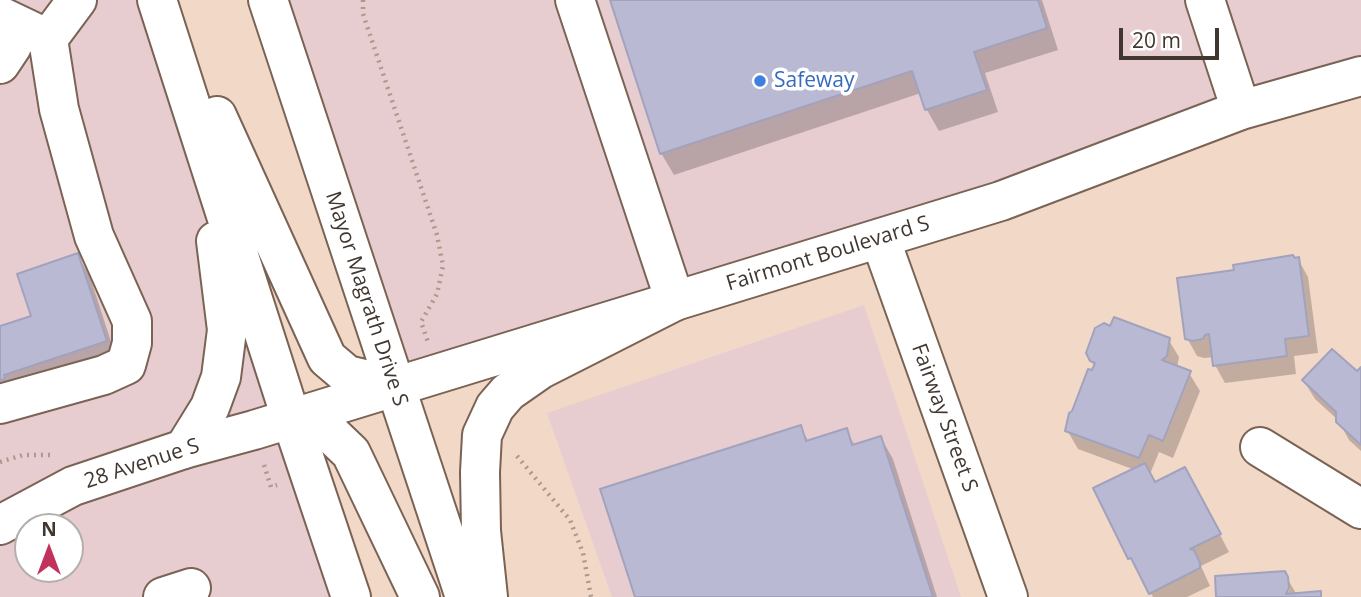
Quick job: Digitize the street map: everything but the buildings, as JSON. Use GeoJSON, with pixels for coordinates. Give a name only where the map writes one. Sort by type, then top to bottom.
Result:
{"type":"FeatureCollection","features":[{"type":"Feature","properties":{"kind":"main road"},"geometry":{"type":"LineString","coordinates":[[0,64],[21,26],[77,0]]}},
{"type":"Feature","properties":{"kind":"main road"},"geometry":{"type":"LineString","coordinates":[[158,0],[351,597]]}},
{"type":"Feature","properties":{"kind":"main road"},"geometry":{"type":"LineString","coordinates":[[163,0],[327,358],[347,375],[394,386]]}},
{"type":"Feature","properties":{"kind":"main road","name":"Mayor Magrath Drive S"},"geometry":{"type":"LineString","coordinates":[[268,0],[465,597]]}},
{"type":"Feature","properties":{"kind":"main road"},"geometry":{"type":"LineString","coordinates":[[488,597],[481,531],[480,472],[482,435],[495,407],[508,392],[541,369],[675,301],[575,0]]}},
{"type":"Feature","properties":{"kind":"main road"},"geometry":{"type":"LineString","coordinates":[[1205,0],[1241,110]]}},
{"type":"Feature","properties":{"kind":"main road"},"geometry":{"type":"LineString","coordinates":[[0,404],[104,375],[126,365],[132,343],[132,321],[94,236],[59,109],[21,26]]}},
{"type":"Feature","properties":{"kind":"main road","name":"Fairmont Boulevard S"},"geometry":{"type":"LineString","coordinates":[[291,418],[1001,201],[1241,110],[1361,76]]}},
{"type":"Feature","properties":{"kind":"main road"},"geometry":{"type":"LineString","coordinates":[[184,449],[209,407],[221,377],[227,330],[220,260],[195,114]]}},
{"type":"Feature","properties":{"kind":"main road","name":"Fairway Street S"},"geometry":{"type":"LineString","coordinates":[[880,238],[1008,597]]}},
{"type":"Feature","properties":{"kind":"main road"},"geometry":{"type":"LineString","coordinates":[[291,418],[327,430],[351,453],[420,597]]}},
{"type":"Feature","properties":{"kind":"main road","name":"28 Avenue S"},"geometry":{"type":"LineString","coordinates":[[0,525],[73,486],[184,449],[291,418]]}},
{"type":"Feature","properties":{"kind":"main road"},"geometry":{"type":"LineString","coordinates":[[1260,447],[1361,509]]}},
{"type":"Feature","properties":{"kind":"path"},"geometry":{"type":"LineString","coordinates":[[363,0],[363,14],[438,235],[443,266],[437,294],[421,322]]}},
{"type":"Feature","properties":{"kind":"path"},"geometry":{"type":"LineString","coordinates":[[510,449],[570,520],[583,553],[591,597]]}},
{"type":"Feature","properties":{"kind":"path"},"geometry":{"type":"LineString","coordinates":[[0,463],[23,455],[48,455]]}},
{"type":"Feature","properties":{"kind":"shaded area"},"geometry":{"type":"Polygon","coordinates":[[[0,0],[157,0],[350,597],[0,597],[0,0]]]}},
{"type":"Feature","properties":{"kind":"shaded area"},"geometry":{"type":"Polygon","coordinates":[[[268,0],[1361,0],[1361,76],[394,386],[268,0]]]}},
{"type":"Feature","properties":{"kind":"shaded area"},"geometry":{"type":"Polygon","coordinates":[[[864,305],[961,597],[612,597],[547,413],[864,305]]]}},
{"type":"Feature","properties":{"kind":"place","name":"Safeway"},"geometry":{"type":"Point","coordinates":[760,81]}}]}
